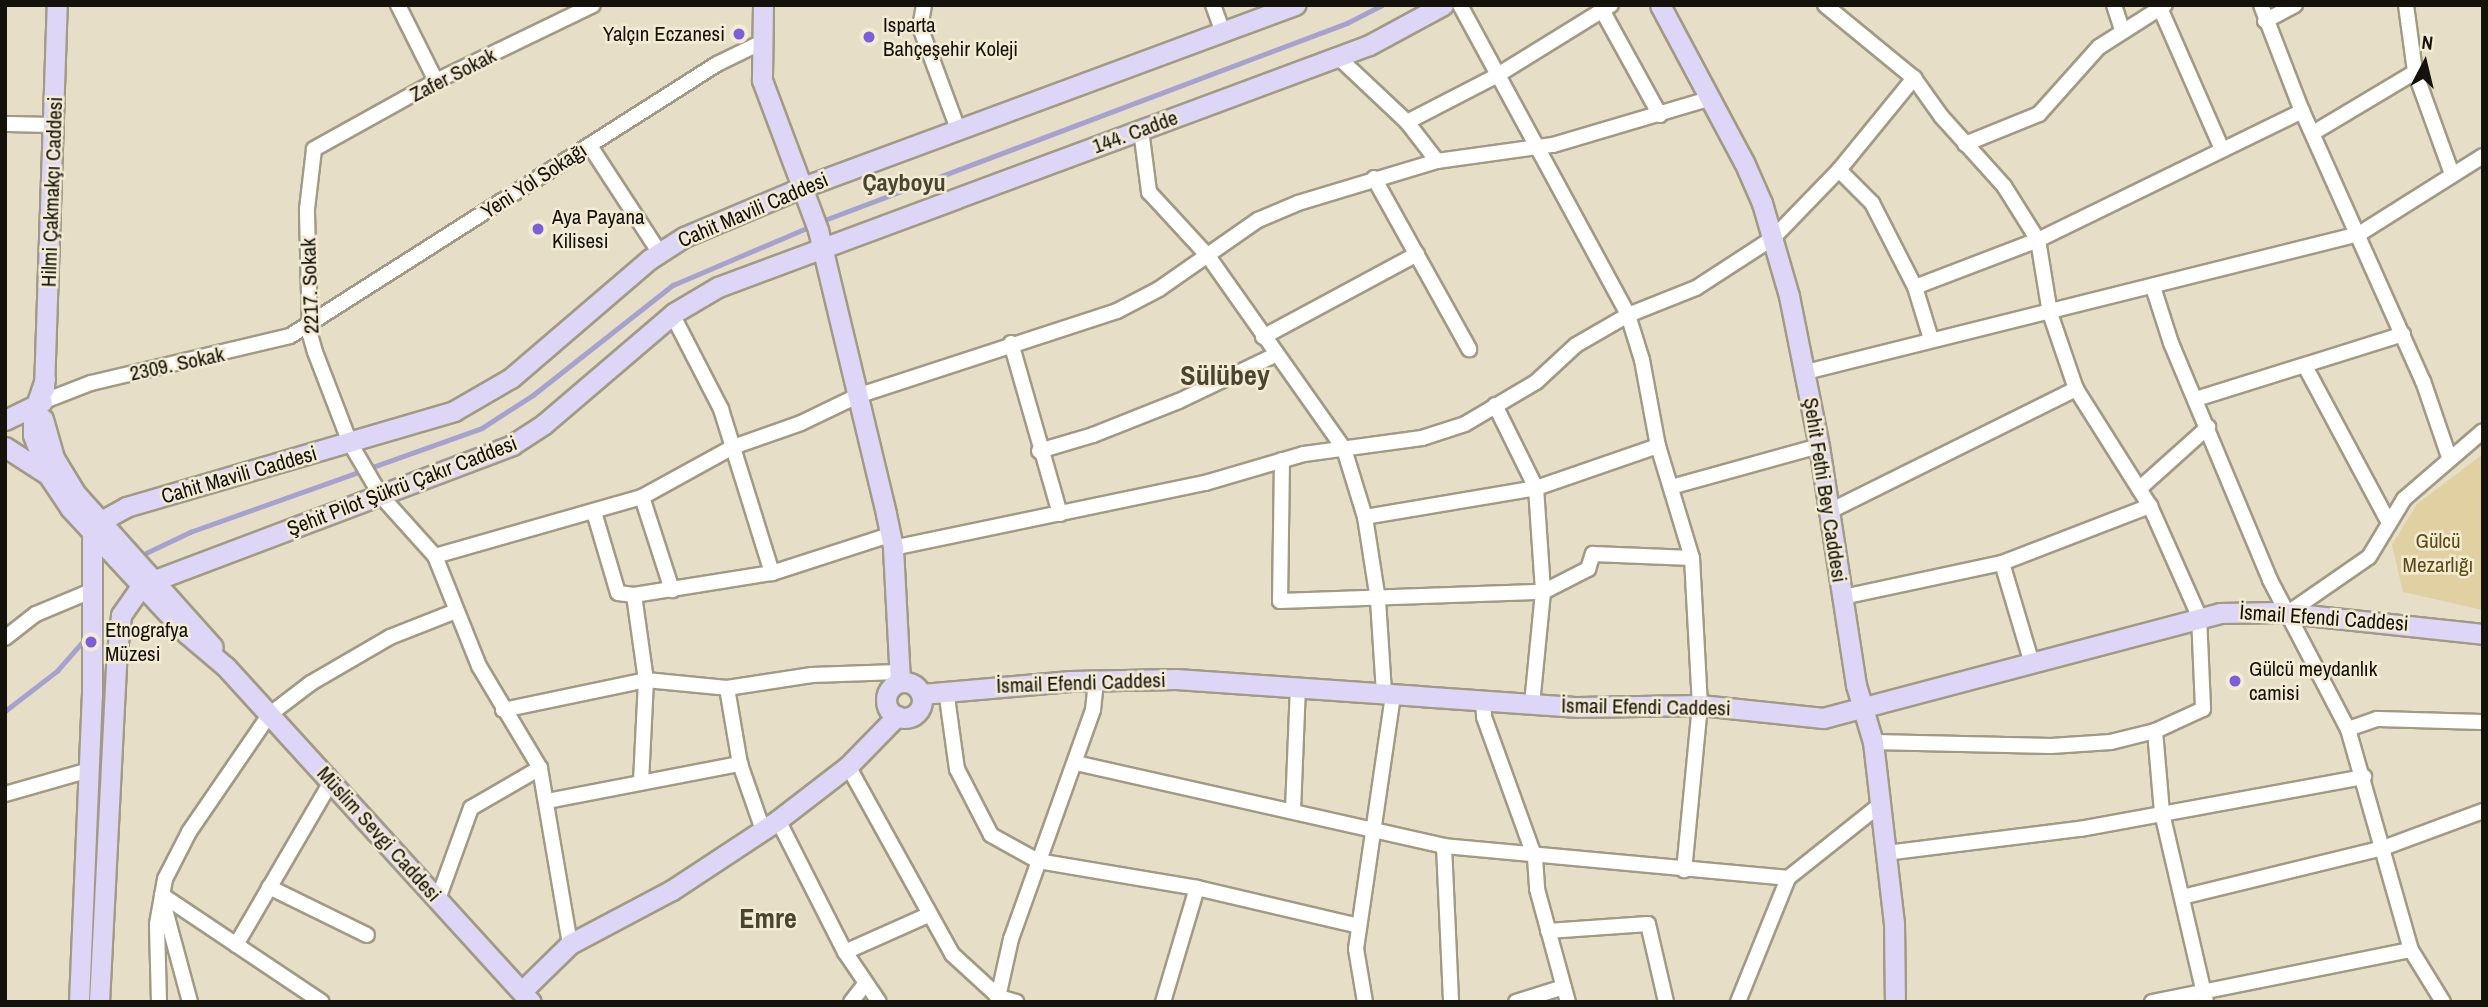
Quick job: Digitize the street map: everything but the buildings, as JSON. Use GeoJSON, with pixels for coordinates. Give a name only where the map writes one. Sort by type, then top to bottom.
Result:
{"type":"FeatureCollection","features":[{"type":"Feature","properties":{"kind":"street","name":"Hilmi Çakmakçı Caddesi"},"geometry":{"type":"LineString","coordinates":[[45,379],[57,5]]}},
{"type":"Feature","properties":{"kind":"street"},"geometry":{"type":"LineString","coordinates":[[398,5],[436,82]]}},
{"type":"Feature","properties":{"kind":"street","name":"Zafer Sokak"},"geometry":{"type":"LineString","coordinates":[[314,149],[436,82],[593,5]]}},
{"type":"Feature","properties":{"kind":"street"},"geometry":{"type":"LineString","coordinates":[[763,5],[760,43],[766,96],[820,239],[892,542],[899,677],[886,697],[888,708],[897,716]]}},
{"type":"Feature","properties":{"kind":"street"},"geometry":{"type":"LineString","coordinates":[[924,5],[920,27],[958,129]]}},
{"type":"Feature","properties":{"kind":"street"},"geometry":{"type":"LineString","coordinates":[[1213,5],[1223,33]]}},
{"type":"Feature","properties":{"kind":"street","name":"Cahit Mavili Caddesi"},"geometry":{"type":"LineString","coordinates":[[96,527],[126,507],[355,450],[454,411],[494,390],[659,252],[958,129],[1295,5]]}},
{"type":"Feature","properties":{"kind":"street","name":"144. Cadde"},"geometry":{"type":"LineString","coordinates":[[820,239],[1141,130],[1338,57],[1443,5]]}},
{"type":"Feature","properties":{"kind":"street"},"geometry":{"type":"LineString","coordinates":[[1460,5],[1533,147],[1628,315],[1658,446],[1692,558],[1700,705],[1684,870]]}},
{"type":"Feature","properties":{"kind":"street","name":"Şehit Fethi Bey Caddesi"},"geometry":{"type":"LineString","coordinates":[[1660,5],[1713,98],[1758,193],[1773,238],[1806,372],[1862,708],[1872,742],[1881,804],[1896,953],[1895,1002]]}},
{"type":"Feature","properties":{"kind":"street"},"geometry":{"type":"LineString","coordinates":[[1825,5],[1914,78],[1965,144],[2004,186],[2038,240],[2050,313],[2076,389],[2150,506],[2199,616],[2203,709],[2155,731],[2111,742],[2051,746],[1872,742]]}},
{"type":"Feature","properties":{"kind":"street"},"geometry":{"type":"LineString","coordinates":[[2114,5],[2123,32]]}},
{"type":"Feature","properties":{"kind":"street"},"geometry":{"type":"LineString","coordinates":[[2261,5],[2302,111],[2403,334],[2449,457]]}},
{"type":"Feature","properties":{"kind":"street"},"geometry":{"type":"LineString","coordinates":[[2266,21],[2295,5]]}},
{"type":"Feature","properties":{"kind":"street"},"geometry":{"type":"LineString","coordinates":[[2406,5],[2415,72],[2452,174]]}},
{"type":"Feature","properties":{"kind":"street"},"geometry":{"type":"LineString","coordinates":[[1965,144],[2039,114],[2099,47],[2162,7],[2222,149]]}},
{"type":"Feature","properties":{"kind":"street"},"geometry":{"type":"LineString","coordinates":[[1407,122],[1496,76],[1606,8],[1660,115]]}},
{"type":"Feature","properties":{"kind":"street","name":"Yeni Yol Sokağı"},"geometry":{"type":"LineString","coordinates":[[310,324],[717,64],[760,43]]}},
{"type":"Feature","properties":{"kind":"street"},"geometry":{"type":"LineString","coordinates":[[1338,57],[1407,122],[1437,161]]}},
{"type":"Feature","properties":{"kind":"street"},"geometry":{"type":"LineString","coordinates":[[2313,133],[2415,72]]}},
{"type":"Feature","properties":{"kind":"street"},"geometry":{"type":"LineString","coordinates":[[594,512],[618,593],[634,595],[772,573],[892,542],[1060,514],[1205,483],[1282,460],[1422,439],[1465,424],[1536,382],[1577,345],[1628,315],[1696,288],[1773,238],[1839,170],[1914,78]]}},
{"type":"Feature","properties":{"kind":"street"},"geometry":{"type":"LineString","coordinates":[[570,944],[548,800],[540,768],[503,710],[456,611],[435,556],[642,497],[733,447],[801,423],[857,396],[1117,311],[1208,256],[1258,220],[1374,178],[1437,161],[1553,145],[1713,98]]}},
{"type":"Feature","properties":{"kind":"street"},"geometry":{"type":"LineString","coordinates":[[1915,287],[2038,240],[2302,111]]}},
{"type":"Feature","properties":{"kind":"street"},"geometry":{"type":"LineString","coordinates":[[5,124],[54,125]]}},
{"type":"Feature","properties":{"kind":"street"},"geometry":{"type":"LineString","coordinates":[[1141,130],[1149,192],[1208,256],[1275,355],[1302,386],[1343,449],[1364,517],[1378,600],[1388,693],[1376,833],[1356,949],[1365,1002]]}},
{"type":"Feature","properties":{"kind":"street"},"geometry":{"type":"LineString","coordinates":[[590,146],[659,252]]}},
{"type":"Feature","properties":{"kind":"street","name":"2217. Sokak"},"geometry":{"type":"LineString","coordinates":[[314,149],[307,209],[310,324],[315,352],[355,450],[378,492],[435,556]]}},
{"type":"Feature","properties":{"kind":"street"},"geometry":{"type":"LineString","coordinates":[[1806,372],[2360,234],[2483,156]]}},
{"type":"Feature","properties":{"kind":"street"},"geometry":{"type":"LineString","coordinates":[[1839,170],[1872,203],[1915,287],[1931,339]]}},
{"type":"Feature","properties":{"kind":"street"},"geometry":{"type":"LineString","coordinates":[[1374,178],[1469,349]]}},
{"type":"Feature","properties":{"kind":"street","name":"Şehit Pilot Şükrü Çakır Caddesi"},"geometry":{"type":"LineString","coordinates":[[149,583],[378,492],[524,439],[672,314],[718,287],[820,239]]}},
{"type":"Feature","properties":{"kind":"street"},"geometry":{"type":"LineString","coordinates":[[1263,337],[1417,254]]}},
{"type":"Feature","properties":{"kind":"street"},"geometry":{"type":"LineString","coordinates":[[2153,287],[2196,399],[2288,613],[2348,729],[2364,777],[2411,950],[2443,1002]]}},
{"type":"Feature","properties":{"kind":"street"},"geometry":{"type":"LineString","coordinates":[[672,314],[721,409],[772,573]]}},
{"type":"Feature","properties":{"kind":"street","name":"2309. Sokak"},"geometry":{"type":"LineString","coordinates":[[39,404],[91,383],[280,341],[310,324]]}},
{"type":"Feature","properties":{"kind":"street"},"geometry":{"type":"LineString","coordinates":[[2196,399],[2306,368],[2403,334]]}},
{"type":"Feature","properties":{"kind":"street"},"geometry":{"type":"LineString","coordinates":[[1011,344],[1039,451],[1060,514]]}},
{"type":"Feature","properties":{"kind":"street"},"geometry":{"type":"LineString","coordinates":[[1039,451],[1093,435],[1179,401],[1275,355]]}},
{"type":"Feature","properties":{"kind":"street"},"geometry":{"type":"LineString","coordinates":[[2306,368],[2389,523]]}},
{"type":"Feature","properties":{"kind":"street","name":"Müslim Sevgi Caddesi"},"geometry":{"type":"LineString","coordinates":[[45,379],[33,435],[48,475],[526,996]]}},
{"type":"Feature","properties":{"kind":"street"},"geometry":{"type":"LineString","coordinates":[[1830,511],[2076,389]]}},
{"type":"Feature","properties":{"kind":"street"},"geometry":{"type":"LineString","coordinates":[[5,420],[39,404]]}},
{"type":"Feature","properties":{"kind":"street","name":"Müslim Sevgi Caddesi"},"geometry":{"type":"LineString","coordinates":[[39,404],[59,469],[96,527]]}},
{"type":"Feature","properties":{"kind":"street"},"geometry":{"type":"LineString","coordinates":[[1495,405],[1536,488],[1543,592],[1532,704]]}},
{"type":"Feature","properties":{"kind":"street"},"geometry":{"type":"LineString","coordinates":[[2139,489],[2208,427]]}},
{"type":"Feature","properties":{"kind":"street"},"geometry":{"type":"LineString","coordinates":[[2288,613],[2368,557],[2404,499],[2449,457],[2483,431]]}},
{"type":"Feature","properties":{"kind":"street"},"geometry":{"type":"LineString","coordinates":[[1364,517],[1536,488],[1658,446]]}},
{"type":"Feature","properties":{"kind":"street"},"geometry":{"type":"LineString","coordinates":[[1671,487],[1819,446]]}},
{"type":"Feature","properties":{"kind":"street"},"geometry":{"type":"LineString","coordinates":[[5,447],[48,475]]}},
{"type":"Feature","properties":{"kind":"street"},"geometry":{"type":"LineString","coordinates":[[1282,460],[1280,601],[1378,600],[1543,592],[1588,569],[1593,554],[1692,558]]}},
{"type":"Feature","properties":{"kind":"street"},"geometry":{"type":"LineString","coordinates":[[642,497],[673,590]]}},
{"type":"Feature","properties":{"kind":"street"},"geometry":{"type":"LineString","coordinates":[[1843,597],[2002,563],[2150,506]]}},
{"type":"Feature","properties":{"kind":"street"},"geometry":{"type":"LineString","coordinates":[[79,1002],[89,771],[90,590],[96,527]]}},
{"type":"Feature","properties":{"kind":"street"},"geometry":{"type":"LineString","coordinates":[[2002,563],[2031,660]]}},
{"type":"Feature","properties":{"kind":"street"},"geometry":{"type":"LineString","coordinates":[[99,1002],[116,662],[121,615],[149,583]]}},
{"type":"Feature","properties":{"kind":"street"},"geometry":{"type":"LineString","coordinates":[[5,638],[36,614],[90,590]]}},
{"type":"Feature","properties":{"kind":"street"},"geometry":{"type":"LineString","coordinates":[[634,595],[646,680],[641,782]]}},
{"type":"Feature","properties":{"kind":"street"},"geometry":{"type":"LineString","coordinates":[[159,1002],[157,924],[165,879],[189,832],[269,715],[311,683],[390,637],[456,611]]}},
{"type":"Feature","properties":{"kind":"street","name":"İsmail Efendi Caddesi"},"geometry":{"type":"LineString","coordinates":[[922,694],[1096,679],[1298,687],[1532,704],[1700,705],[1811,718],[1862,708],[2199,616],[2288,613],[2483,634]]}},
{"type":"Feature","properties":{"kind":"street"},"geometry":{"type":"LineString","coordinates":[[503,710],[646,680],[727,688],[812,675],[899,677],[915,685],[922,694],[922,706],[914,715],[897,716],[848,766],[771,825],[672,890],[570,944],[526,996]]}},
{"type":"Feature","properties":{"kind":"street"},"geometry":{"type":"LineString","coordinates":[[998,999],[1011,939],[1076,764],[1093,710],[1096,679]]}},
{"type":"Feature","properties":{"kind":"street"},"geometry":{"type":"LineString","coordinates":[[1293,810],[1298,687]]}},
{"type":"Feature","properties":{"kind":"street"},"geometry":{"type":"LineString","coordinates":[[727,688],[740,764],[771,825],[845,952],[878,1002]]}},
{"type":"Feature","properties":{"kind":"street"},"geometry":{"type":"LineString","coordinates":[[946,690],[957,769],[975,811],[991,835],[1038,861],[1197,888],[1359,926]]}},
{"type":"Feature","properties":{"kind":"street"},"geometry":{"type":"LineString","coordinates":[[1483,701],[1490,736],[1535,858],[1548,931],[1568,1002]]}},
{"type":"Feature","properties":{"kind":"street"},"geometry":{"type":"LineString","coordinates":[[2348,729],[2377,719],[2483,722]]}},
{"type":"Feature","properties":{"kind":"street"},"geometry":{"type":"LineString","coordinates":[[2155,731],[2162,813],[2206,997]]}},
{"type":"Feature","properties":{"kind":"street"},"geometry":{"type":"LineString","coordinates":[[548,800],[740,764]]}},
{"type":"Feature","properties":{"kind":"street"},"geometry":{"type":"LineString","coordinates":[[1076,764],[1293,810],[1376,833],[1444,846],[1535,858],[1788,878]]}},
{"type":"Feature","properties":{"kind":"street"},"geometry":{"type":"LineString","coordinates":[[848,766],[928,915],[952,954],[998,999],[1016,1002]]}},
{"type":"Feature","properties":{"kind":"street"},"geometry":{"type":"LineString","coordinates":[[438,900],[471,808],[540,768]]}},
{"type":"Feature","properties":{"kind":"street"},"geometry":{"type":"LineString","coordinates":[[5,794],[89,771]]}},
{"type":"Feature","properties":{"kind":"street"},"geometry":{"type":"LineString","coordinates":[[1886,853],[2080,829],[2364,777]]}},
{"type":"Feature","properties":{"kind":"street"},"geometry":{"type":"LineString","coordinates":[[236,945],[331,782]]}},
{"type":"Feature","properties":{"kind":"street"},"geometry":{"type":"LineString","coordinates":[[1738,1002],[1788,878],[1881,804]]}},
{"type":"Feature","properties":{"kind":"street"},"geometry":{"type":"LineString","coordinates":[[2182,897],[2384,848],[2483,811]]}},
{"type":"Feature","properties":{"kind":"street"},"geometry":{"type":"LineString","coordinates":[[1444,846],[1451,1002]]}},
{"type":"Feature","properties":{"kind":"street"},"geometry":{"type":"LineString","coordinates":[[269,887],[367,935]]}},
{"type":"Feature","properties":{"kind":"street"},"geometry":{"type":"LineString","coordinates":[[1163,1002],[1197,888]]}},
{"type":"Feature","properties":{"kind":"street"},"geometry":{"type":"LineString","coordinates":[[162,896],[322,1002]]}},
{"type":"Feature","properties":{"kind":"street"},"geometry":{"type":"LineString","coordinates":[[162,896],[190,1002]]}},
{"type":"Feature","properties":{"kind":"street"},"geometry":{"type":"LineString","coordinates":[[845,952],[928,915]]}},
{"type":"Feature","properties":{"kind":"street"},"geometry":{"type":"LineString","coordinates":[[1548,931],[1648,923],[1667,1002]]}},
{"type":"Feature","properties":{"kind":"street"},"geometry":{"type":"LineString","coordinates":[[2152,1002],[2206,997],[2411,950]]}},
{"type":"Feature","properties":{"kind":"street"},"geometry":{"type":"LineString","coordinates":[[851,1002],[865,984]]}},
{"type":"Feature","properties":{"kind":"street"},"geometry":{"type":"LineString","coordinates":[[1516,1002],[1564,987]]}},
{"type":"Feature","properties":{"kind":"green space","name":"Gülcü Mezarlığı"},"geometry":{"type":"Polygon","coordinates":[[[2483,454],[2483,610],[2403,592],[2392,545],[2417,504],[2483,454]]]}},
{"type":"Feature","properties":{"kind":"waterway"},"geometry":{"type":"LineString","coordinates":[[822,221],[1347,23],[1382,5]]}},
{"type":"Feature","properties":{"kind":"waterway"},"geometry":{"type":"LineString","coordinates":[[146,553],[190,532],[482,428],[533,395],[673,285],[811,226]]}},
{"type":"Feature","properties":{"kind":"waterway"},"geometry":{"type":"LineString","coordinates":[[5,711],[57,671],[85,639]]}},
{"type":"Feature","properties":{"kind":"place","name":"Yalçın Eczanesi"},"geometry":{"type":"Point","coordinates":[739,34]}},
{"type":"Feature","properties":{"kind":"place","name":"Isparta Bahçeşehir Koleji"},"geometry":{"type":"Point","coordinates":[869,37]}},
{"type":"Feature","properties":{"kind":"place","name":"Aya Payana Kilisesi"},"geometry":{"type":"Point","coordinates":[538,229]}},
{"type":"Feature","properties":{"kind":"place","name":"Etnografya Müzesi"},"geometry":{"type":"Point","coordinates":[91,642]}},
{"type":"Feature","properties":{"kind":"place","name":"Gülcü meydanlık camisi"},"geometry":{"type":"Point","coordinates":[2235,681]}},
{"type":"Feature","properties":{"kind":"district","name":"Çayboyu"},"geometry":{"type":"Point","coordinates":[904,183]}},
{"type":"Feature","properties":{"kind":"district","name":"Sülübey"},"geometry":{"type":"Point","coordinates":[1225,375]}},
{"type":"Feature","properties":{"kind":"district","name":"Emre"},"geometry":{"type":"Point","coordinates":[768,918]}}]}
